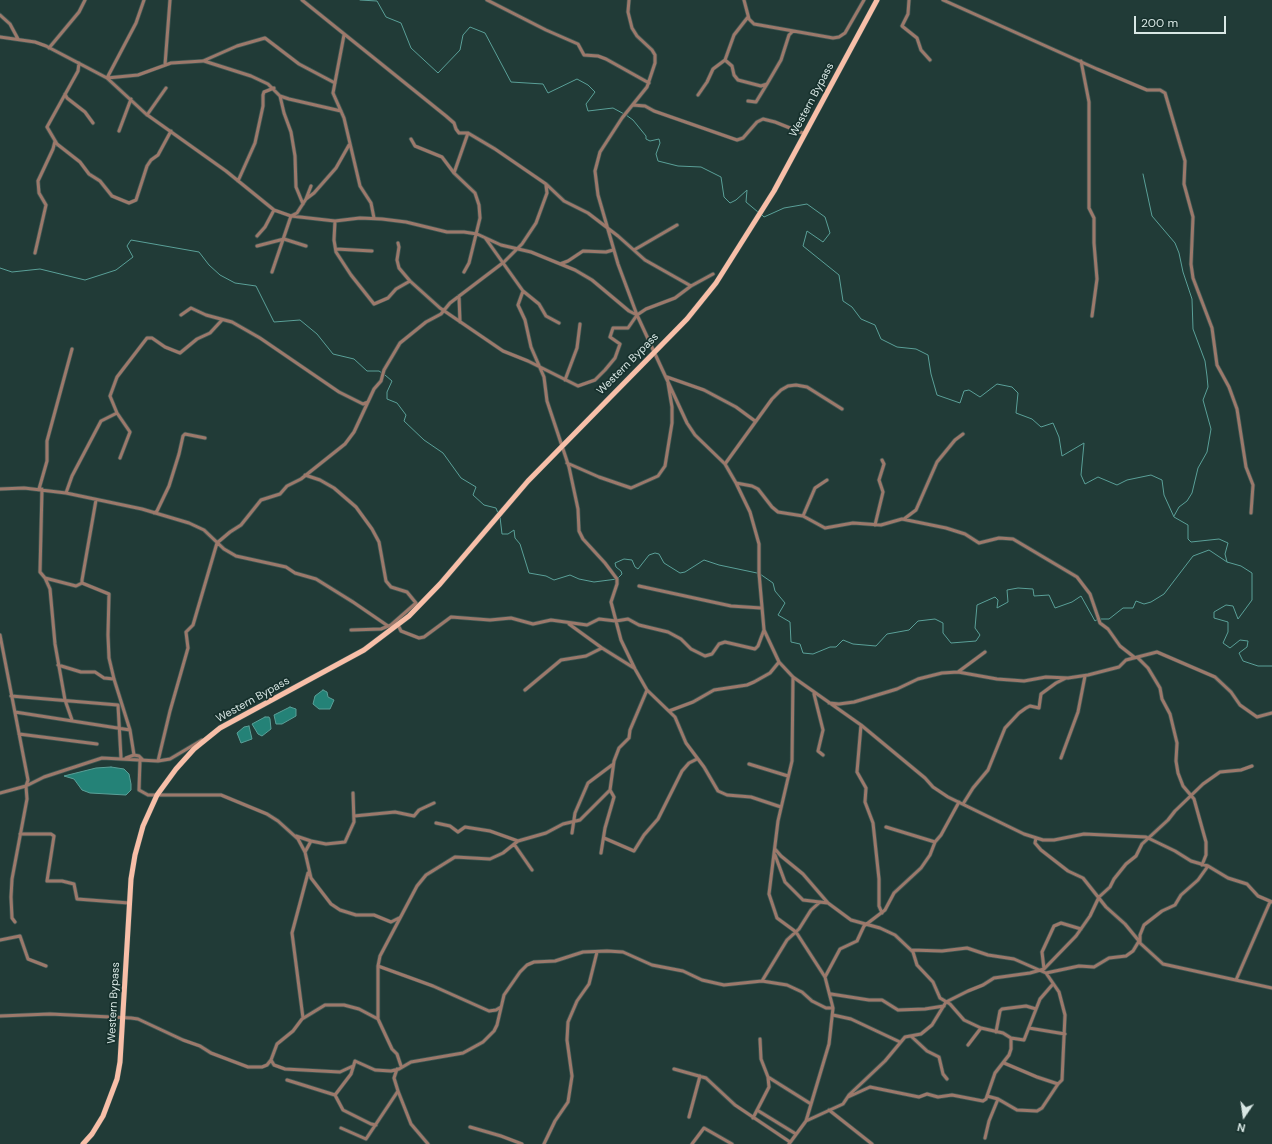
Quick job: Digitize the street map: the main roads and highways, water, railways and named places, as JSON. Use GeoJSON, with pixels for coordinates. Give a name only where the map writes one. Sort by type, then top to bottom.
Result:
{"type":"FeatureCollection","features":[{"type":"Feature","properties":{"kind":"main road","name":"Western Bypass"},"geometry":{"type":"LineString","coordinates":[[83,1144],[92,1134],[103,1116],[116,1079],[122,1045],[129,903],[135,855],[143,826],[157,795],[176,769],[206,739],[241,715],[328,671],[364,650],[398,625],[440,584],[494,520],[562,445],[656,352],[687,319],[716,283],[763,209],[877,0]]}},
{"type":"Feature","properties":{"kind":"waterway"},"geometry":{"type":"LineString","coordinates":[[360,0],[377,1],[386,17],[401,23],[411,48],[438,73],[460,50],[463,35],[470,27],[485,33],[511,82],[543,84],[548,93],[577,79],[588,85],[595,92],[586,104],[588,111],[613,108],[626,115],[633,120],[646,136],[646,139],[650,141],[659,139],[660,143],[656,154],[658,161],[678,166],[701,167],[721,177],[724,197],[730,203],[736,200],[747,190],[746,202],[758,212]]}},
{"type":"Feature","properties":{"kind":"waterway"},"geometry":{"type":"LineString","coordinates":[[1143,174],[1152,216],[1175,243],[1179,253],[1183,272],[1192,299],[1193,329],[1205,361],[1208,387],[1203,400],[1211,429],[1207,452],[1198,468],[1192,493],[1187,501],[1179,507],[1174,516]]}},
{"type":"Feature","properties":{"kind":"waterway"},"geometry":{"type":"LineString","coordinates":[[762,215],[764,217],[784,208],[807,204],[825,217],[830,233],[823,242],[807,231],[803,246],[839,275],[843,301],[852,307],[861,319],[875,325],[881,339],[897,347],[916,349],[928,355],[931,374],[937,395],[960,403],[964,391],[969,390],[980,397],[997,384],[1012,387],[1018,393],[1016,413],[1032,419],[1041,427],[1053,423],[1059,437],[1062,456],[1084,443],[1081,475],[1085,484],[1098,477],[1117,485],[1127,480],[1151,475],[1162,480],[1164,495],[1174,517],[1188,525],[1188,539],[1191,542],[1219,539],[1228,543],[1225,554],[1227,562],[1241,566],[1252,573],[1252,600],[1238,619],[1233,606],[1226,605],[1214,612],[1214,618],[1228,622],[1228,632],[1223,643],[1230,648],[1240,640],[1248,641],[1247,647],[1239,653],[1243,661],[1258,666],[1272,666]]}},
{"type":"Feature","properties":{"kind":"waterway"},"geometry":{"type":"LineString","coordinates":[[0,268],[12,272],[40,269],[85,280],[116,270],[133,257],[127,246],[131,240],[199,252],[209,265],[220,275],[235,283],[256,286],[274,322],[300,320],[317,334],[333,354],[354,359],[367,371],[379,371],[382,373]]}},
{"type":"Feature","properties":{"kind":"waterway"},"geometry":{"type":"LineString","coordinates":[[385,375],[392,381],[387,392],[387,399],[397,403],[406,415],[404,421],[424,440],[443,453],[461,478],[476,487],[473,495],[484,505],[496,508],[498,513]]}},
{"type":"Feature","properties":{"kind":"waterway"},"geometry":{"type":"LineString","coordinates":[[500,517],[502,534],[508,534],[514,530],[515,538],[520,544],[529,573],[546,576],[554,580],[570,575],[579,579],[594,582],[617,579],[622,574],[616,567],[615,563],[624,559],[632,560],[635,567],[638,569],[649,555],[655,553],[659,554],[664,563],[680,573],[685,572],[704,560],[719,565],[757,573]]}},
{"type":"Feature","properties":{"kind":"waterway"},"geometry":{"type":"LineString","coordinates":[[1101,619],[1109,619],[1123,608],[1133,608],[1136,601],[1144,604],[1151,602],[1164,594],[1193,556],[1209,550],[1227,562]]}},
{"type":"Feature","properties":{"kind":"waterway"},"geometry":{"type":"LineString","coordinates":[[760,574],[773,583],[775,591],[785,603],[778,615],[790,622],[791,642],[800,644],[803,653],[813,654],[830,647],[836,647],[843,640],[853,644],[876,646],[887,634],[909,630],[918,621],[935,619],[943,623],[943,633],[951,643],[976,641],[980,635],[975,628],[977,605],[995,597],[998,600],[997,608],[1008,602],[1007,590],[1018,588],[1033,589],[1034,596],[1049,595],[1055,608],[1072,602],[1081,596],[1095,621],[1098,619]]}}]}
